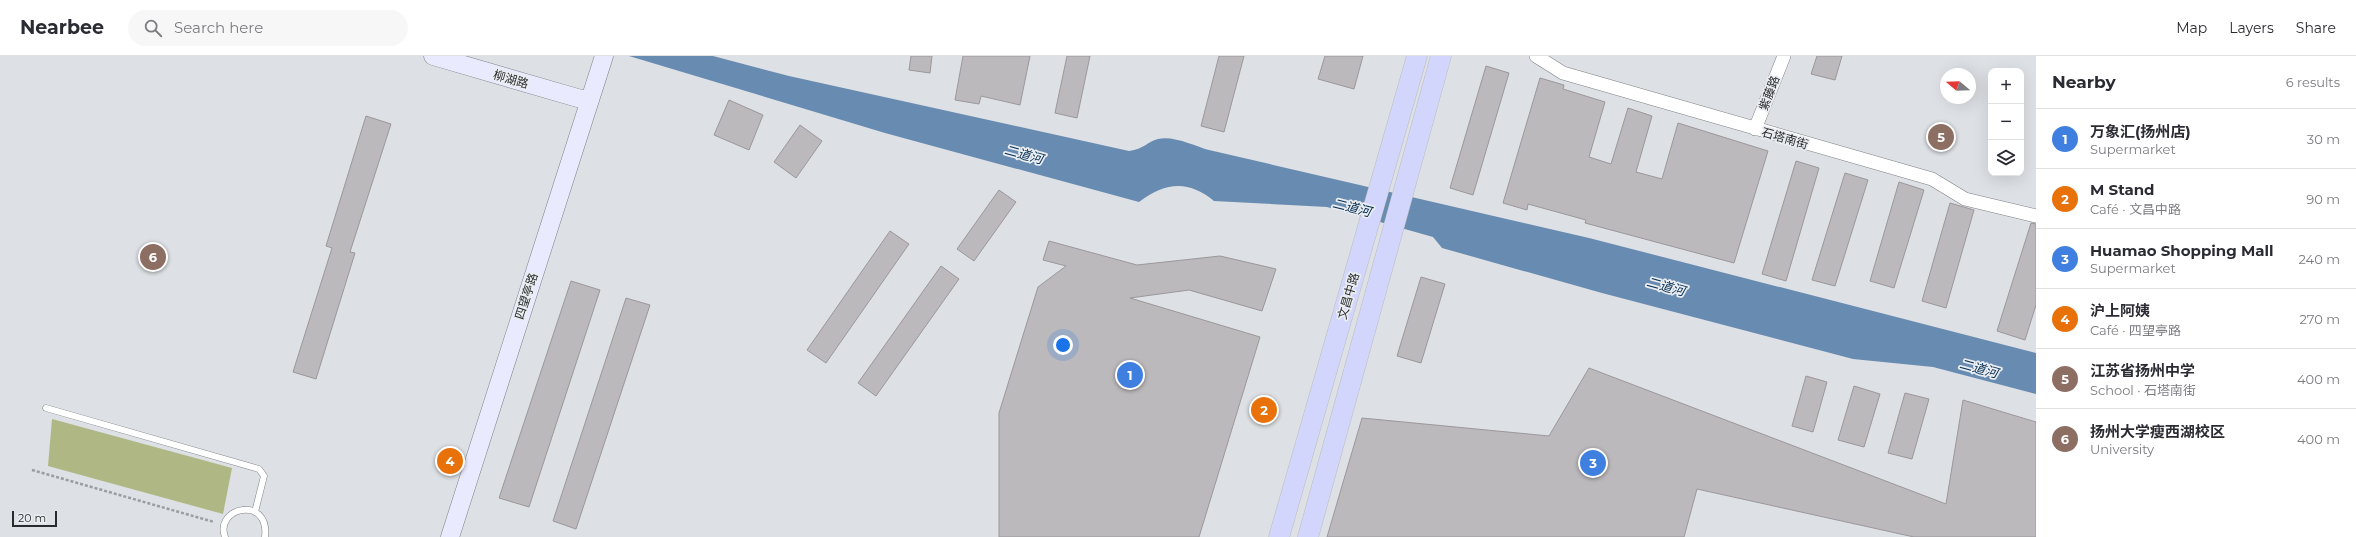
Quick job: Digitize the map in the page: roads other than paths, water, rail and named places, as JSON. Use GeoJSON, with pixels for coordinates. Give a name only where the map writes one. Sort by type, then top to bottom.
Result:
{"type":"FeatureCollection","features":[{"type":"Feature","properties":{"kind":"main road","name":"文昌中路"},"geometry":{"type":"LineString","coordinates":[[1279,537],[1417,56]]}},
{"type":"Feature","properties":{"kind":"main road"},"geometry":{"type":"LineString","coordinates":[[1308,537],[1441,56]]}},
{"type":"Feature","properties":{"kind":"street","name":"柳湖路"},"geometry":{"type":"LineString","coordinates":[[433,56],[588,101]]}},
{"type":"Feature","properties":{"kind":"street","name":"石塔南街"},"geometry":{"type":"LineString","coordinates":[[1536,56],[1563,73],[1932,179],[1965,199],[2036,216]]}},
{"type":"Feature","properties":{"kind":"street","name":"紫藤路"},"geometry":{"type":"LineString","coordinates":[[1755,129],[1784,56]]}},
{"type":"Feature","properties":{"kind":"street","name":"四望亭路"},"geometry":{"type":"LineString","coordinates":[[450,537],[588,101],[602,62]]}},
{"type":"Feature","properties":{"kind":"lane"},"geometry":{"type":"LineString","coordinates":[[46,408],[259,469],[264,476],[255,512]]}},
{"type":"Feature","properties":{"kind":"lane"},"geometry":{"type":"LineString","coordinates":[[225,537],[224,525],[229,516],[237,511],[246,509],[255,512],[262,518],[266,527],[266,537]]}},
{"type":"Feature","properties":{"kind":"water","name":"二道河"},"geometry":{"type":"Polygon","coordinates":[[[629,56],[713,56],[789,76],[1129,151],[1138,149],[1158,139],[1170,138],[1209,150],[1589,238],[2036,353],[2036,394],[1933,367],[1853,359],[1602,293],[1442,248],[1433,237],[1327,207],[1214,201],[1195,189],[1177,186],[1158,190],[1139,202],[885,133],[629,56]]]}},
{"type":"Feature","properties":{"kind":"place","name":"江苏省扬州中学"},"geometry":{"type":"Point","coordinates":[1941,137]}},
{"type":"Feature","properties":{"kind":"place","name":"扬州大学瘦西湖校区"},"geometry":{"type":"Point","coordinates":[153,257]}},
{"type":"Feature","properties":{"kind":"place","name":"万象汇(扬州店)"},"geometry":{"type":"Point","coordinates":[1130,375]}},
{"type":"Feature","properties":{"kind":"place","name":"M Stand"},"geometry":{"type":"Point","coordinates":[1264,410]}},
{"type":"Feature","properties":{"kind":"place","name":"沪上阿姨"},"geometry":{"type":"Point","coordinates":[450,461]}},
{"type":"Feature","properties":{"kind":"place","name":"Huamao Shopping Mall"},"geometry":{"type":"Point","coordinates":[1593,463]}}]}
